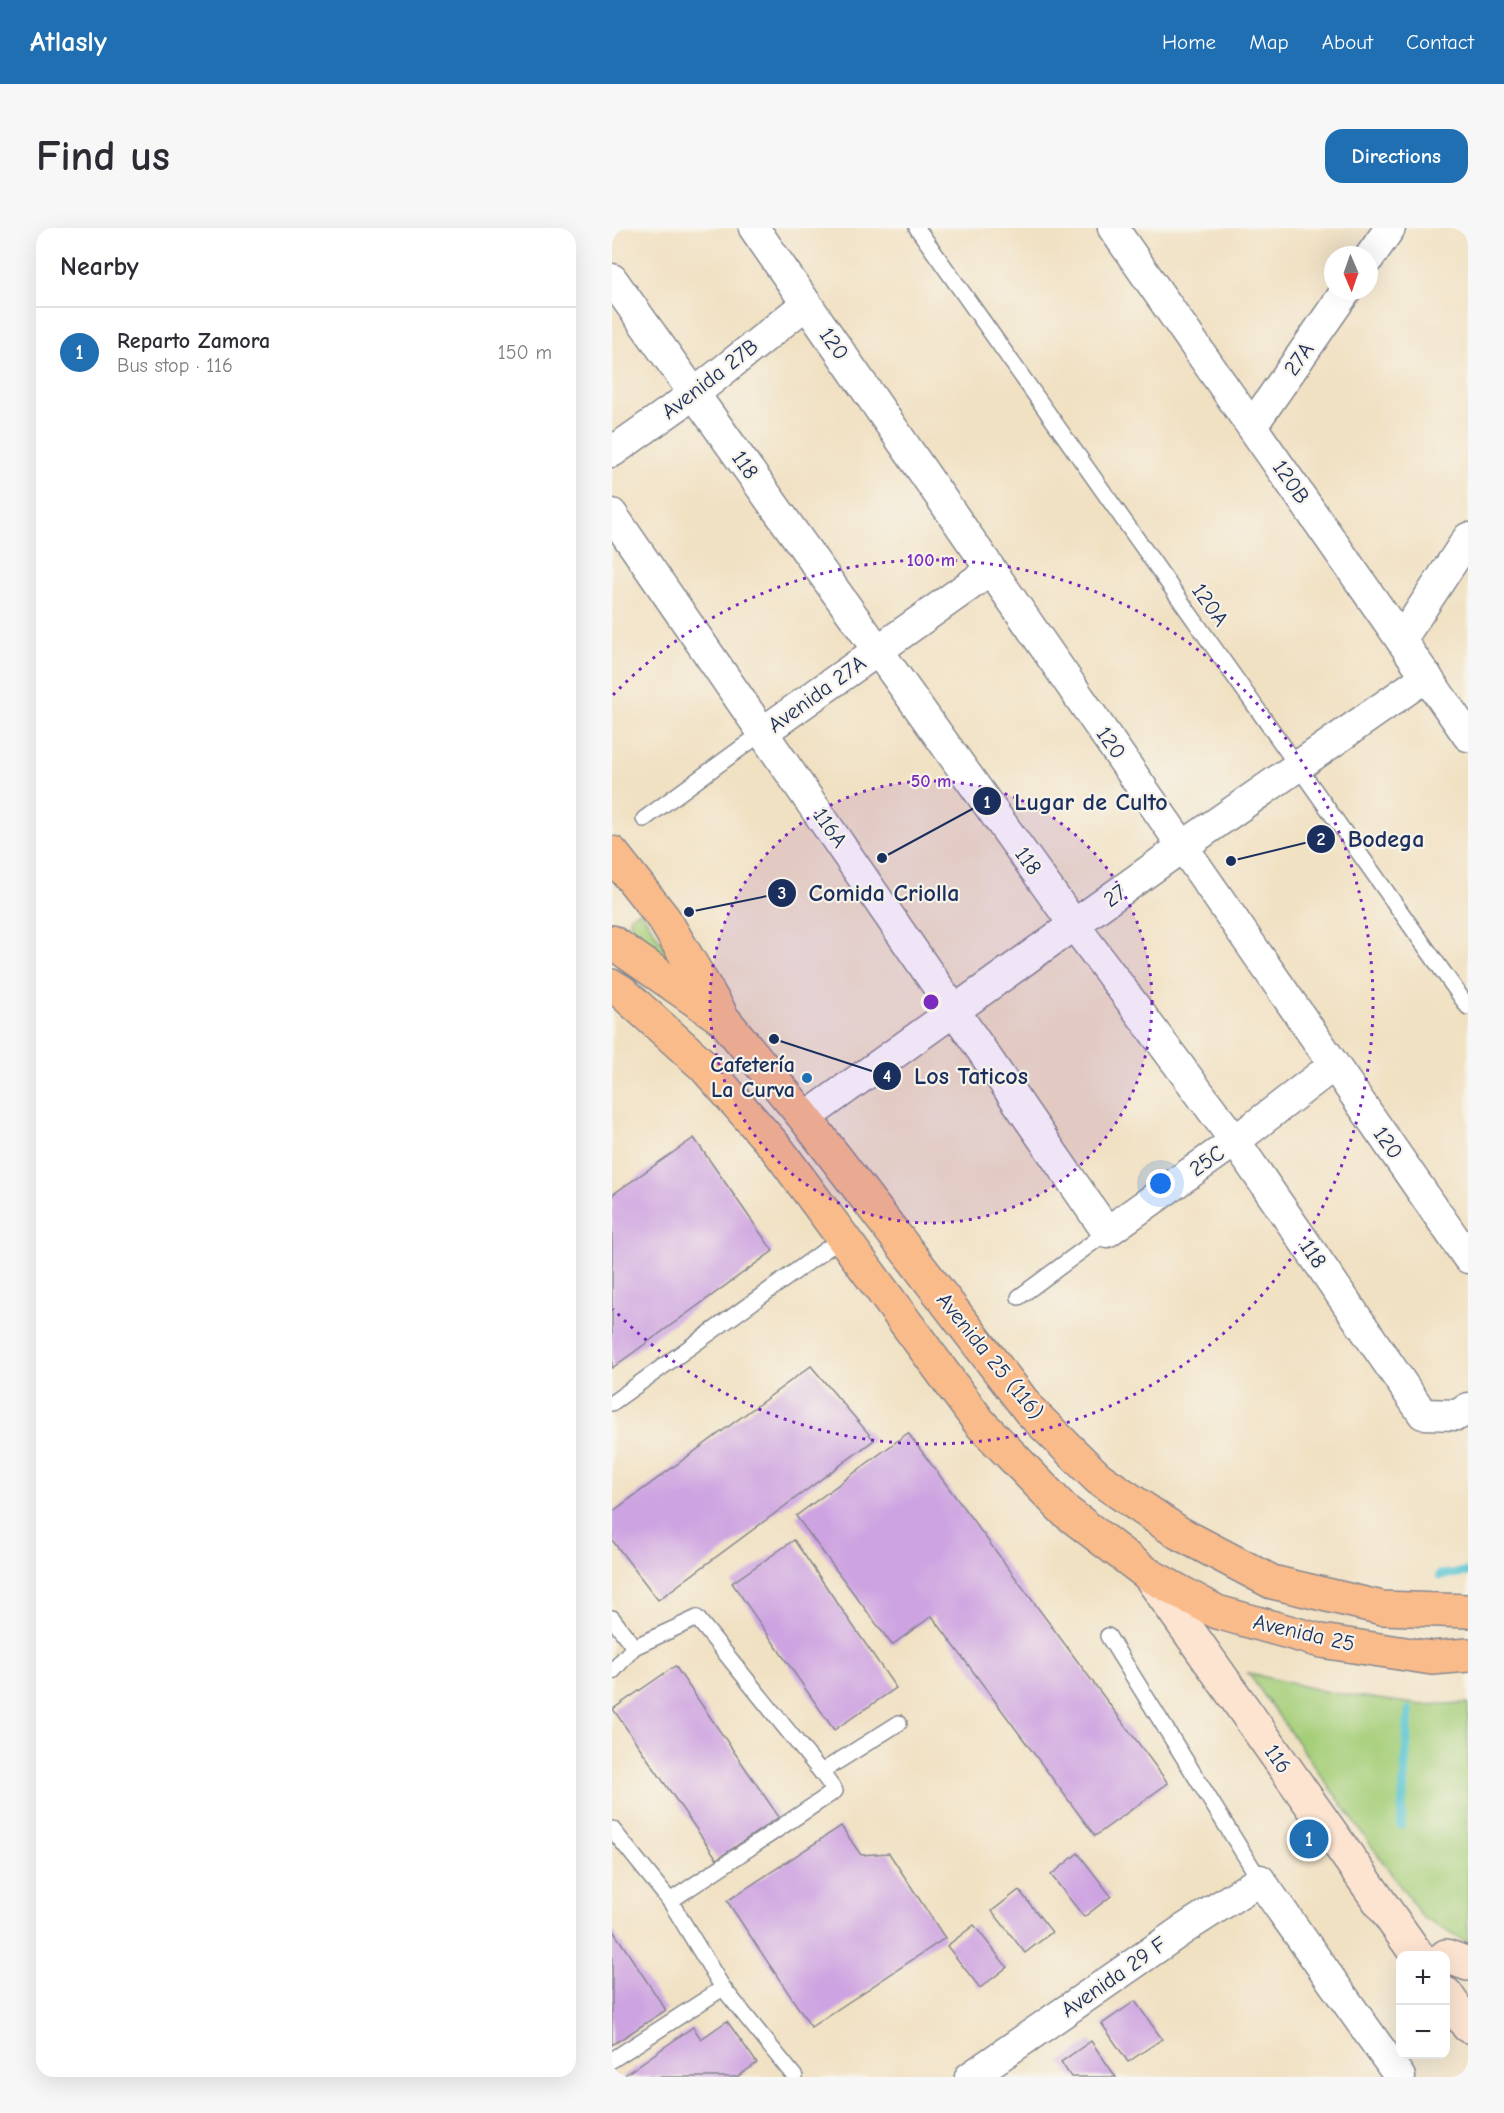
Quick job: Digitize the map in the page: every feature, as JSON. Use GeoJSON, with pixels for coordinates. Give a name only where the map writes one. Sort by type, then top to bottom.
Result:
{"type":"FeatureCollection","features":[{"type":"Feature","properties":{"kind":"main road"},"geometry":{"type":"LineString","coordinates":[[612,854],[664,919],[724,1020]]}},
{"type":"Feature","properties":{"kind":"main road"},"geometry":{"type":"LineString","coordinates":[[612,891],[630,888],[646,896]]}},
{"type":"Feature","properties":{"kind":"main road","name":"Avenida 25 (116)"},"geometry":{"type":"LineString","coordinates":[[612,942],[724,1020],[805,1118],[1030,1411],[1098,1478],[1179,1533],[1272,1582],[1382,1608],[1468,1611]]}},
{"type":"Feature","properties":{"kind":"main road","name":"Avenida 25 (116)"},"geometry":{"type":"LineString","coordinates":[[615,980],[705,1067],[778,1150],[980,1424],[1065,1511],[1149,1575]]}},
{"type":"Feature","properties":{"kind":"main road","name":"Avenida 25"},"geometry":{"type":"LineString","coordinates":[[1149,1575],[1217,1612],[1321,1641],[1432,1658],[1468,1655]]}},
{"type":"Feature","properties":{"kind":"main road","name":"116"},"geometry":{"type":"LineString","coordinates":[[1149,1575],[1413,1949]]}},
{"type":"Feature","properties":{"kind":"main road"},"geometry":{"type":"LineString","coordinates":[[1450,1958],[1468,1964]]}},
{"type":"Feature","properties":{"kind":"main road"},"geometry":{"type":"LineString","coordinates":[[1450,2000],[1468,2026]]}},
{"type":"Feature","properties":{"kind":"street","name":"120"},"geometry":{"type":"LineString","coordinates":[[754,228],[1468,1258]]}},
{"type":"Feature","properties":{"kind":"street"},"geometry":{"type":"LineString","coordinates":[[1377,246],[1390,228]]}},
{"type":"Feature","properties":{"kind":"street","name":"120B"},"geometry":{"type":"LineString","coordinates":[[1121,232],[1252,426],[1468,736]]}},
{"type":"Feature","properties":{"kind":"street","name":"118"},"geometry":{"type":"LineString","coordinates":[[612,279],[1075,926],[1235,1141],[1423,1414],[1463,1412]]}},
{"type":"Feature","properties":{"kind":"street","name":"27A"},"geometry":{"type":"LineString","coordinates":[[1252,426],[1340,300]]}},
{"type":"Feature","properties":{"kind":"street","name":"Avenida 27B"},"geometry":{"type":"LineString","coordinates":[[612,452],[694,394],[806,304]]}},
{"type":"Feature","properties":{"kind":"street","name":"116A"},"geometry":{"type":"LineString","coordinates":[[612,514],[1107,1232]]}},
{"type":"Feature","properties":{"kind":"street"},"geometry":{"type":"LineString","coordinates":[[1401,640],[1468,538]]}},
{"type":"Feature","properties":{"kind":"street","name":"Avenida 27A"},"geometry":{"type":"LineString","coordinates":[[763,732],[991,570]]}},
{"type":"Feature","properties":{"kind":"street","name":"27"},"geometry":{"type":"LineString","coordinates":[[805,1118],[1182,847],[1427,676]]}},
{"type":"Feature","properties":{"kind":"street","name":"25C"},"geometry":{"type":"LineString","coordinates":[[1107,1232],[1235,1141],[1334,1065]]}},
{"type":"Feature","properties":{"kind":"street"},"geometry":{"type":"LineString","coordinates":[[1260,1880],[1400,2077]]}},
{"type":"Feature","properties":{"kind":"street","name":"Avenida 29 F"},"geometry":{"type":"LineString","coordinates":[[970,2077],[1174,1936],[1260,1880]]}},
{"type":"Feature","properties":{"kind":"lane","name":"120A"},"geometry":{"type":"LineString","coordinates":[[917,228],[1468,1007]]}},
{"type":"Feature","properties":{"kind":"lane","name":"Avenida 27A"},"geometry":{"type":"LineString","coordinates":[[644,819],[763,732]]}},
{"type":"Feature","properties":{"kind":"lane","name":"25C"},"geometry":{"type":"LineString","coordinates":[[1019,1297],[1107,1232]]}},
{"type":"Feature","properties":{"kind":"lane"},"geometry":{"type":"LineString","coordinates":[[612,1403],[842,1238]]}},
{"type":"Feature","properties":{"kind":"lane"},"geometry":{"type":"LineString","coordinates":[[612,1618],[634,1647]]}},
{"type":"Feature","properties":{"kind":"lane"},"geometry":{"type":"LineString","coordinates":[[612,1672],[634,1647],[697,1618],[835,1791],[670,1901]]}},
{"type":"Feature","properties":{"kind":"lane"},"geometry":{"type":"LineString","coordinates":[[1108,1636],[1260,1880]]}},
{"type":"Feature","properties":{"kind":"lane"},"geometry":{"type":"LineString","coordinates":[[821,1772],[899,1723]]}},
{"type":"Feature","properties":{"kind":"lane"},"geometry":{"type":"LineString","coordinates":[[614,1836],[670,1901],[723,1988],[795,2077]]}},
{"type":"Feature","properties":{"kind":"lane"},"geometry":{"type":"LineString","coordinates":[[612,2060],[723,1988]]}},
{"type":"Feature","properties":{"kind":"green space"},"geometry":{"type":"Polygon","coordinates":[[[641,911],[674,962],[631,928],[630,916],[641,911]]]}},
{"type":"Feature","properties":{"kind":"green space"},"geometry":{"type":"Polygon","coordinates":[[[1248,1673],[1328,1692],[1422,1705],[1468,1703],[1468,1943],[1423,1918],[1248,1673]]]}},
{"type":"Feature","properties":{"kind":"building"},"geometry":{"type":"Polygon","coordinates":[[[694,1138],[773,1251],[612,1368],[612,1195],[694,1138]]]}},
{"type":"Feature","properties":{"kind":"building"},"geometry":{"type":"Polygon","coordinates":[[[811,1366],[874,1440],[658,1600],[612,1540],[612,1512],[811,1366]]]}},
{"type":"Feature","properties":{"kind":"building"},"geometry":{"type":"Polygon","coordinates":[[[908,1433],[1168,1783],[1095,1836],[932,1616],[892,1645],[796,1516],[908,1433]]]}},
{"type":"Feature","properties":{"kind":"building"},"geometry":{"type":"Polygon","coordinates":[[[794,1540],[896,1688],[834,1730],[732,1583],[794,1540]]]}},
{"type":"Feature","properties":{"kind":"building"},"geometry":{"type":"Polygon","coordinates":[[[675,1666],[779,1817],[717,1859],[613,1709],[675,1666]]]}},
{"type":"Feature","properties":{"kind":"building"},"geometry":{"type":"Polygon","coordinates":[[[841,1826],[861,1855],[889,1853],[945,1938],[811,2027],[727,1901],[841,1826]]]}},
{"type":"Feature","properties":{"kind":"building"},"geometry":{"type":"Polygon","coordinates":[[[1078,1853],[1111,1896],[1084,1917],[1051,1875],[1078,1853]]]}},
{"type":"Feature","properties":{"kind":"building"},"geometry":{"type":"Polygon","coordinates":[[[1019,1890],[1052,1932],[1025,1953],[992,1911],[1019,1890]]]}},
{"type":"Feature","properties":{"kind":"building"},"geometry":{"type":"Polygon","coordinates":[[[974,1925],[1007,1967],[980,1988],[947,1946],[974,1925]]]}},
{"type":"Feature","properties":{"kind":"building"},"geometry":{"type":"Polygon","coordinates":[[[612,1929],[666,2010],[612,2045],[612,1929]]]}},
{"type":"Feature","properties":{"kind":"building"},"geometry":{"type":"Polygon","coordinates":[[[1135,2001],[1162,2039],[1128,2062],[1102,2024],[1135,2001]]]}},
{"type":"Feature","properties":{"kind":"building"},"geometry":{"type":"Polygon","coordinates":[[[727,2021],[757,2063],[737,2077],[622,2077],[693,2027],[701,2039],[727,2021]]]}},
{"type":"Feature","properties":{"kind":"building"},"geometry":{"type":"Polygon","coordinates":[[[1091,2041],[1116,2077],[1071,2077],[1061,2062],[1091,2041]]]}},
{"type":"Feature","properties":{"kind":"waterway"},"geometry":{"type":"LineString","coordinates":[[1440,1575],[1468,1572]]}},
{"type":"Feature","properties":{"kind":"waterway"},"geometry":{"type":"LineString","coordinates":[[1401,1825],[1409,1710]]}},
{"type":"Feature","properties":{"kind":"place","name":"Lugar de Culto"},"geometry":{"type":"Point","coordinates":[882,858]}},
{"type":"Feature","properties":{"kind":"place","name":"Bodega"},"geometry":{"type":"Point","coordinates":[1231,861]}},
{"type":"Feature","properties":{"kind":"place","name":"Comida Criolla"},"geometry":{"type":"Point","coordinates":[689,912]}},
{"type":"Feature","properties":{"kind":"place","name":"Los Taticos"},"geometry":{"type":"Point","coordinates":[774,1039]}},
{"type":"Feature","properties":{"kind":"place","name":"Cafetería La Curva"},"geometry":{"type":"Point","coordinates":[807,1078]}},
{"type":"Feature","properties":{"kind":"place","name":"Reparto Zamora"},"geometry":{"type":"Point","coordinates":[1309,1839]}}]}
